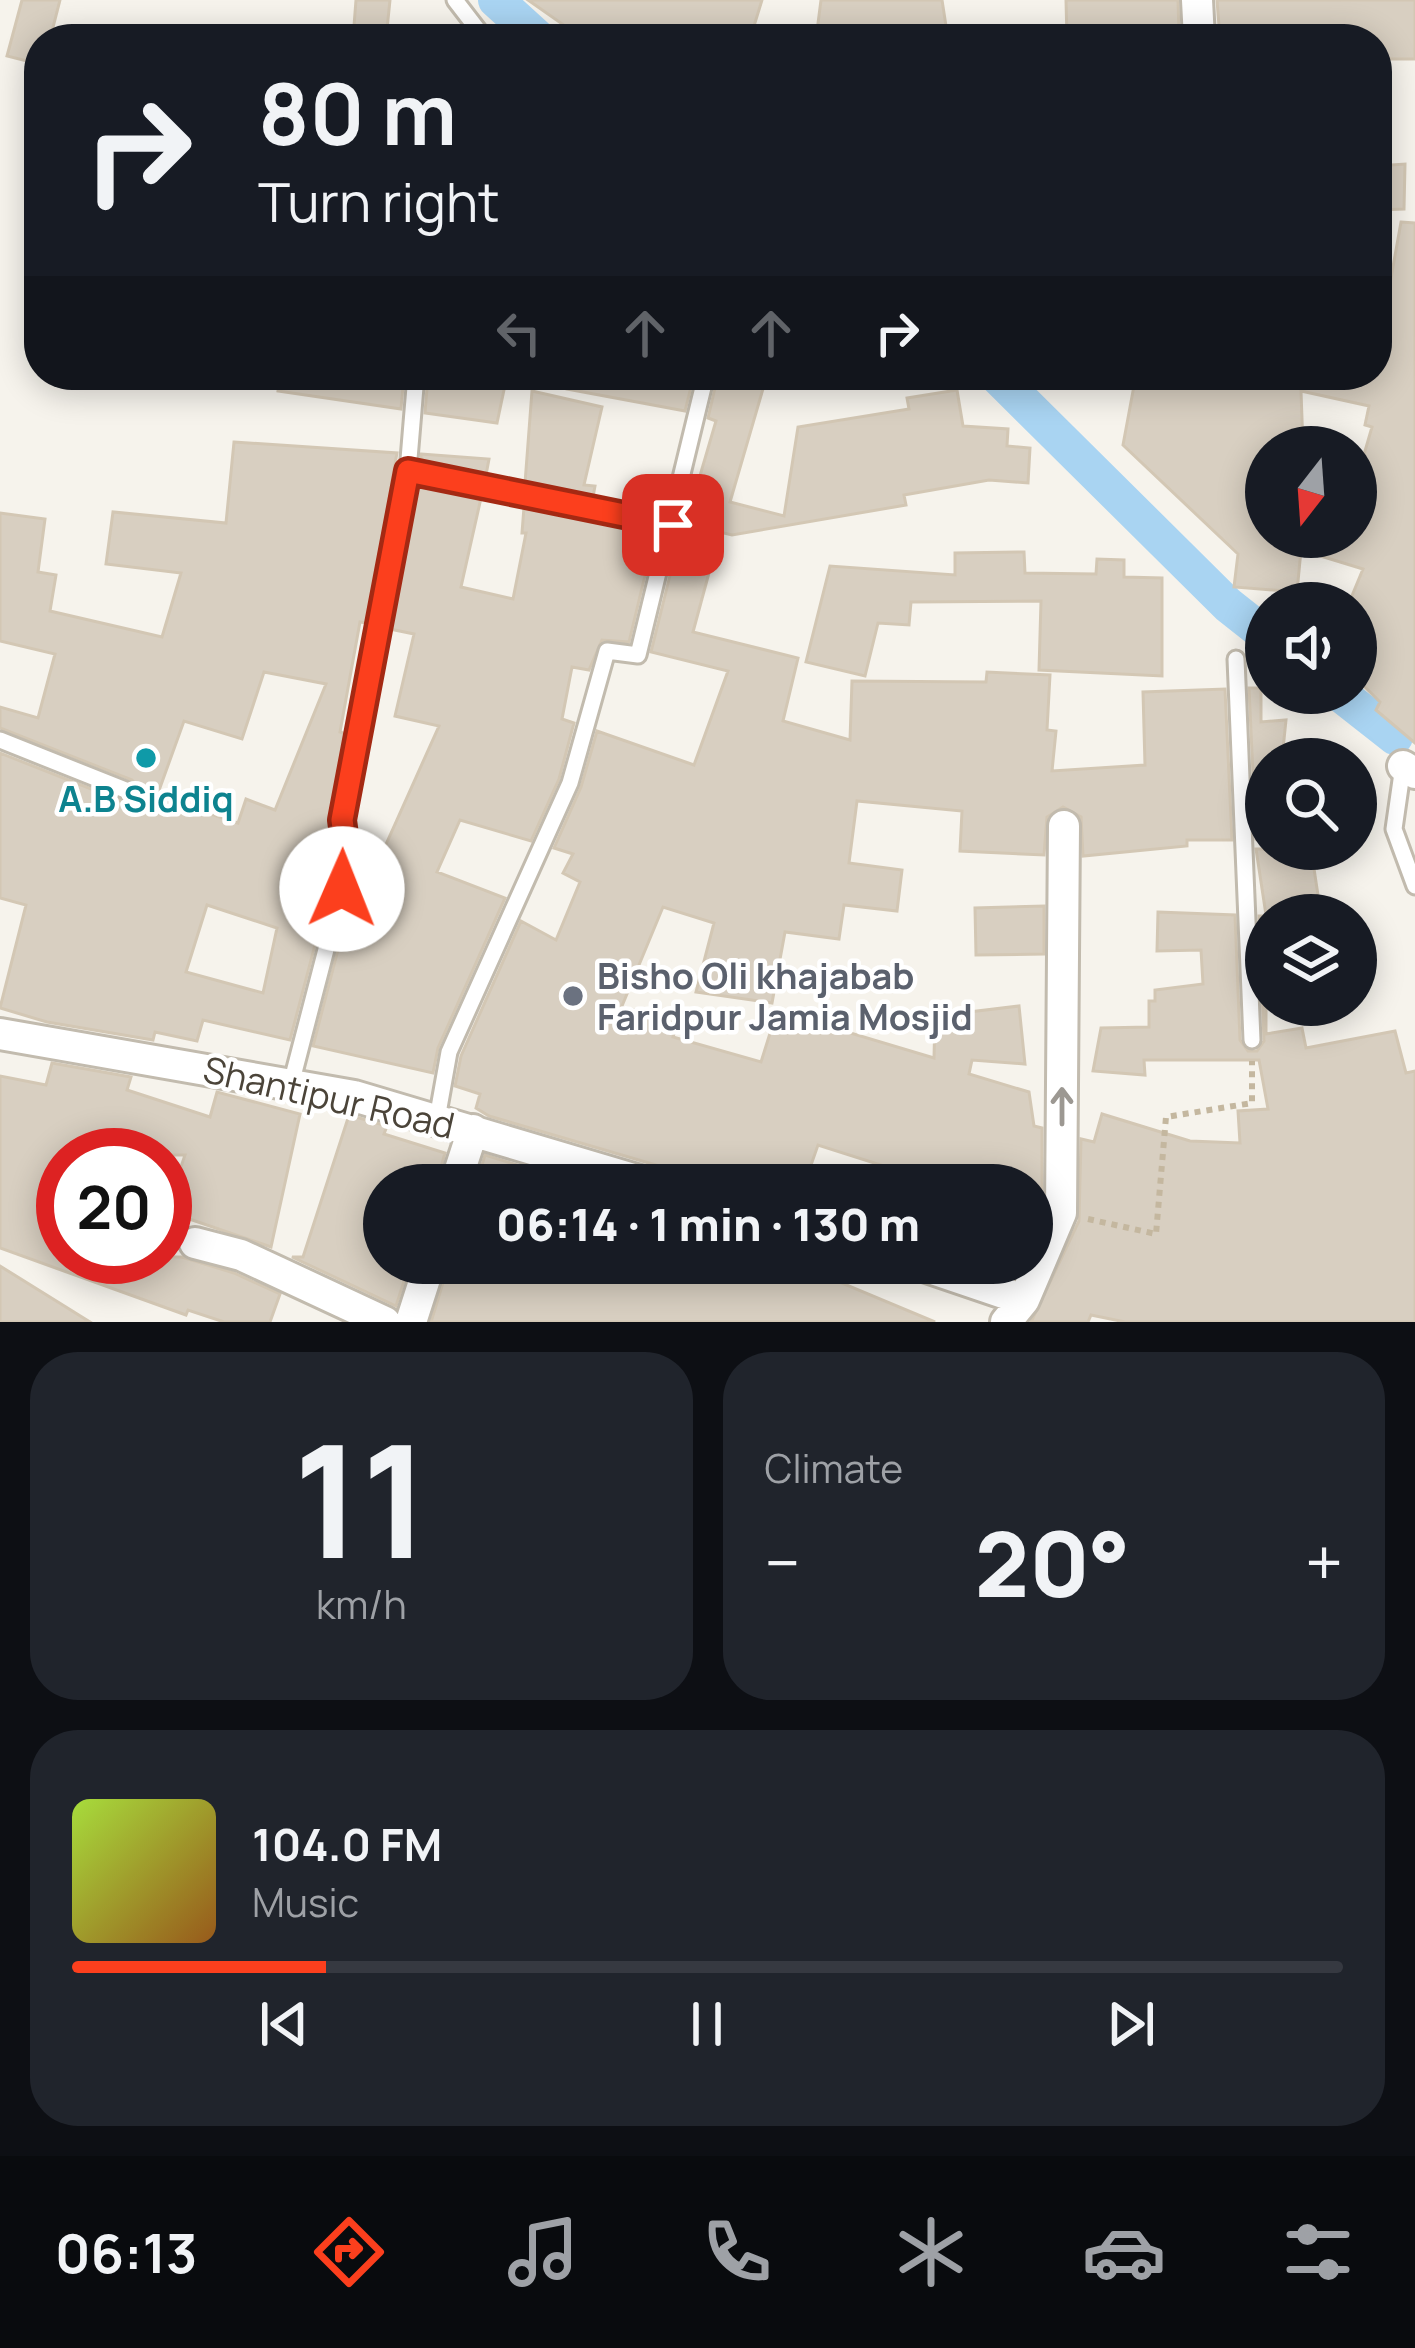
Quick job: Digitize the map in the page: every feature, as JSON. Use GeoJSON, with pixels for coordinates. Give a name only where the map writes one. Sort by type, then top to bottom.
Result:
{"type":"FeatureCollection","features":[{"type":"Feature","properties":{"kind":"street"},"geometry":{"type":"LineString","coordinates":[[959,1284],[1015,1311],[1061,1214],[1064,826]]}},
{"type":"Feature","properties":{"kind":"street","name":"Shantipur Road"},"geometry":{"type":"LineString","coordinates":[[0,1034],[291,1084],[437,1119],[584,1164]]}},
{"type":"Feature","properties":{"kind":"street"},"geometry":{"type":"LineString","coordinates":[[461,1164],[472,1130]]}},
{"type":"Feature","properties":{"kind":"street"},"geometry":{"type":"LineString","coordinates":[[195,1243],[241,1255],[385,1322]]}},
{"type":"Feature","properties":{"kind":"street"},"geometry":{"type":"LineString","coordinates":[[411,1322],[423,1284]]}},
{"type":"Feature","properties":{"kind":"lane"},"geometry":{"type":"LineString","coordinates":[[455,0],[473,24]]}},
{"type":"Feature","properties":{"kind":"lane"},"geometry":{"type":"LineString","coordinates":[[291,1084],[348,865],[342,820],[408,471],[415,390]]}},
{"type":"Feature","properties":{"kind":"lane"},"geometry":{"type":"LineString","coordinates":[[437,1119],[449,1052],[570,784],[608,651],[638,655],[703,390]]}},
{"type":"Feature","properties":{"kind":"lane"},"geometry":{"type":"LineString","coordinates":[[408,471],[673,525]]}},
{"type":"Feature","properties":{"kind":"lane"},"geometry":{"type":"LineString","coordinates":[[1236,659],[1252,1040]]}},
{"type":"Feature","properties":{"kind":"lane"},"geometry":{"type":"LineString","coordinates":[[0,740],[128,791]]}},
{"type":"Feature","properties":{"kind":"lane"},"geometry":{"type":"LineString","coordinates":[[1409,770],[1394,829],[1415,886]]}},
{"type":"Feature","properties":{"kind":"path"},"geometry":{"type":"LineString","coordinates":[[1061,1214],[1156,1234],[1166,1117],[1252,1103],[1252,1040]]}},
{"type":"Feature","properties":{"kind":"building"},"geometry":{"type":"Polygon","coordinates":[[[22,0],[60,0],[54,24],[24,24],[24,60],[7,56],[22,0]]]}},
{"type":"Feature","properties":{"kind":"building"},"geometry":{"type":"Polygon","coordinates":[[[356,0],[390,0],[388,24],[354,24],[356,0]]]}},
{"type":"Feature","properties":{"kind":"building"},"geometry":{"type":"Polygon","coordinates":[[[528,0],[762,0],[755,24],[562,24],[528,0]]]}},
{"type":"Feature","properties":{"kind":"building"},"geometry":{"type":"Polygon","coordinates":[[[821,0],[942,0],[946,24],[818,24],[821,0]]]}},
{"type":"Feature","properties":{"kind":"building"},"geometry":{"type":"Polygon","coordinates":[[[1066,0],[1178,0],[1179,24],[1067,24],[1066,0]]]}},
{"type":"Feature","properties":{"kind":"building"},"geometry":{"type":"Polygon","coordinates":[[[1217,0],[1415,0],[1415,59],[1392,59],[1392,24],[1219,24],[1217,0]]]}},
{"type":"Feature","properties":{"kind":"building"},"geometry":{"type":"Polygon","coordinates":[[[1405,164],[1404,209],[1392,209],[1392,165],[1405,164]]]}},
{"type":"Feature","properties":{"kind":"building"},"geometry":{"type":"Polygon","coordinates":[[[1401,222],[1415,223],[1415,743],[1377,711],[1377,582],[1358,582],[1363,569],[1327,558],[1377,558],[1377,426],[1365,425],[1369,406],[1301,391],[1302,426],[1245,426],[1245,558],[1300,558],[1298,582],[1245,582],[1245,588],[1234,587],[1238,554],[1123,445],[1133,390],[1392,390],[1392,272],[1401,222]]]}},
{"type":"Feature","properties":{"kind":"building"},"geometry":{"type":"Polygon","coordinates":[[[278,390],[403,390],[401,409],[278,390]]]}},
{"type":"Feature","properties":{"kind":"building"},"geometry":{"type":"Polygon","coordinates":[[[427,390],[504,390],[497,423],[425,413],[427,390]]]}},
{"type":"Feature","properties":{"kind":"building"},"geometry":{"type":"Polygon","coordinates":[[[572,390],[690,390],[685,411],[572,390]]]}},
{"type":"Feature","properties":{"kind":"building"},"geometry":{"type":"Polygon","coordinates":[[[715,390],[763,390],[730,502],[784,516],[798,427],[909,409],[907,398],[957,390],[963,426],[1008,429],[1007,446],[1030,448],[1028,483],[989,480],[904,495],[906,505],[732,535],[720,532],[719,538],[680,544],[716,421],[708,418],[715,390]]]}},
{"type":"Feature","properties":{"kind":"building"},"geometry":{"type":"Polygon","coordinates":[[[532,391],[602,407],[584,485],[595,486],[593,497],[525,483],[532,391]]]}},
{"type":"Feature","properties":{"kind":"building"},"geometry":{"type":"Polygon","coordinates":[[[234,442],[397,453],[367,623],[360,622],[340,732],[346,734],[332,833],[320,864],[335,869],[290,1040],[203,1020],[197,1041],[155,1032],[153,1040],[47,1022],[0,1008],[26,905],[0,898],[0,753],[124,802],[134,801],[140,790],[132,780],[0,728],[0,707],[38,718],[55,654],[0,641],[0,513],[45,519],[38,572],[56,575],[50,611],[162,637],[181,573],[106,564],[113,512],[226,523],[234,442]],[[264,672],[242,739],[184,721],[157,796],[238,823],[246,799],[275,810],[326,684],[264,672]],[[207,905],[186,972],[263,993],[277,928],[207,905]]]}},
{"type":"Feature","properties":{"kind":"building"},"geometry":{"type":"Polygon","coordinates":[[[421,454],[489,459],[486,475],[421,461],[421,454]]]}},
{"type":"Feature","properties":{"kind":"building"},"geometry":{"type":"Polygon","coordinates":[[[418,485],[481,498],[461,587],[513,599],[526,533],[522,533],[524,507],[655,534],[629,642],[602,640],[589,670],[572,667],[562,719],[574,723],[559,779],[531,841],[460,820],[437,872],[505,898],[438,1048],[433,1073],[313,1046],[357,876],[370,880],[439,726],[395,716],[414,634],[390,629],[418,485]]]}},
{"type":"Feature","properties":{"kind":"building"},"geometry":{"type":"Polygon","coordinates":[[[1024,552],[1025,573],[1096,574],[1097,559],[1124,560],[1124,577],[1162,578],[1162,676],[1039,670],[1041,601],[911,602],[909,625],[878,623],[865,676],[806,662],[830,566],[955,575],[955,553],[1024,552]]]}},
{"type":"Feature","properties":{"kind":"building"},"geometry":{"type":"Polygon","coordinates":[[[675,555],[713,558],[693,632],[798,658],[783,721],[850,740],[852,681],[986,682],[987,672],[1050,675],[1047,730],[1056,731],[1052,771],[1145,765],[1143,692],[1225,689],[1232,840],[1187,840],[1187,846],[1083,856],[1081,817],[1063,807],[1047,817],[1044,855],[960,851],[962,811],[857,801],[849,863],[902,870],[897,911],[844,905],[839,939],[785,932],[772,1003],[696,992],[714,923],[663,907],[622,1006],[677,1024],[673,1037],[761,1062],[777,1011],[934,1058],[935,1016],[1019,1006],[1025,1064],[972,1060],[969,1074],[1029,1092],[1034,1126],[1042,1128],[1042,1164],[878,1164],[818,1145],[811,1164],[652,1164],[489,1116],[476,1108],[480,1094],[455,1086],[461,1056],[521,921],[556,940],[580,882],[563,873],[573,854],[554,848],[581,787],[597,731],[694,765],[728,671],[651,652],[675,555]]]}},
{"type":"Feature","properties":{"kind":"building"},"geometry":{"type":"Polygon","coordinates":[[[1250,714],[1261,714],[1261,722],[1286,720],[1284,738],[1251,738],[1250,714]]]}},
{"type":"Feature","properties":{"kind":"building"},"geometry":{"type":"Polygon","coordinates":[[[1259,870],[1314,870],[1318,894],[1263,894],[1259,870]]]}},
{"type":"Feature","properties":{"kind":"building"},"geometry":{"type":"Polygon","coordinates":[[[1044,906],[1044,954],[976,955],[975,908],[1044,906]]]}},
{"type":"Feature","properties":{"kind":"building"},"geometry":{"type":"Polygon","coordinates":[[[1158,912],[1235,915],[1240,1040],[1248,1051],[1257,1051],[1264,1041],[1263,1026],[1266,1034],[1302,1028],[1306,1048],[1395,1031],[1406,1073],[1415,1071],[1415,1322],[1125,1322],[1091,1315],[1088,1322],[1031,1322],[1079,1221],[1081,1139],[1094,1142],[1102,1114],[1190,1141],[1240,1143],[1238,1111],[1268,1109],[1259,1060],[1144,1060],[1145,1075],[1093,1071],[1101,1028],[1149,1027],[1149,1001],[1155,1001],[1155,990],[1203,984],[1201,950],[1157,951],[1158,912]]]}},
{"type":"Feature","properties":{"kind":"building"},"geometry":{"type":"Polygon","coordinates":[[[52,1063],[131,1077],[127,1090],[210,1117],[217,1092],[300,1114],[271,1247],[192,1220],[192,1128],[36,1128],[36,1261],[0,1248],[0,1076],[46,1085],[52,1063]]]}},
{"type":"Feature","properties":{"kind":"building"},"geometry":{"type":"Polygon","coordinates":[[[349,1115],[387,1126],[384,1134],[445,1153],[442,1164],[363,1164],[363,1284],[403,1284],[396,1306],[292,1257],[303,1257],[349,1115]]]}},
{"type":"Feature","properties":{"kind":"building"},"geometry":{"type":"Polygon","coordinates":[[[485,1155],[514,1164],[482,1164],[485,1155]]]}},
{"type":"Feature","properties":{"kind":"building"},"geometry":{"type":"Polygon","coordinates":[[[192,1260],[280,1294],[270,1322],[224,1322],[188,1310],[186,1315],[100,1284],[192,1284],[192,1260]]]}},
{"type":"Feature","properties":{"kind":"building"},"geometry":{"type":"Polygon","coordinates":[[[0,1266],[90,1322],[0,1322],[0,1266]]]}},
{"type":"Feature","properties":{"kind":"building"},"geometry":{"type":"Polygon","coordinates":[[[443,1284],[844,1284],[935,1322],[431,1322],[443,1284]]]}},
{"type":"Feature","properties":{"kind":"waterway"},"geometry":{"type":"LineString","coordinates":[[496,0],[522,24]]}},
{"type":"Feature","properties":{"kind":"waterway"},"geometry":{"type":"LineString","coordinates":[[1011,390],[1245,618]]}},
{"type":"Feature","properties":{"kind":"waterway"},"geometry":{"type":"LineString","coordinates":[[1366,714],[1395,737]]}},
{"type":"Feature","properties":{"kind":"place","name":"A.B Siddiq"},"geometry":{"type":"Point","coordinates":[146,758]}},
{"type":"Feature","properties":{"kind":"place","name":"Bisho Oli khajabab Faridpur Jamia Mosjid"},"geometry":{"type":"Point","coordinates":[573,996]}},
{"type":"Feature","properties":{"kind":"route"},"geometry":{"type":"LineString","coordinates":[[342,889],[348,865],[342,820],[408,471],[673,525]]}}]}
